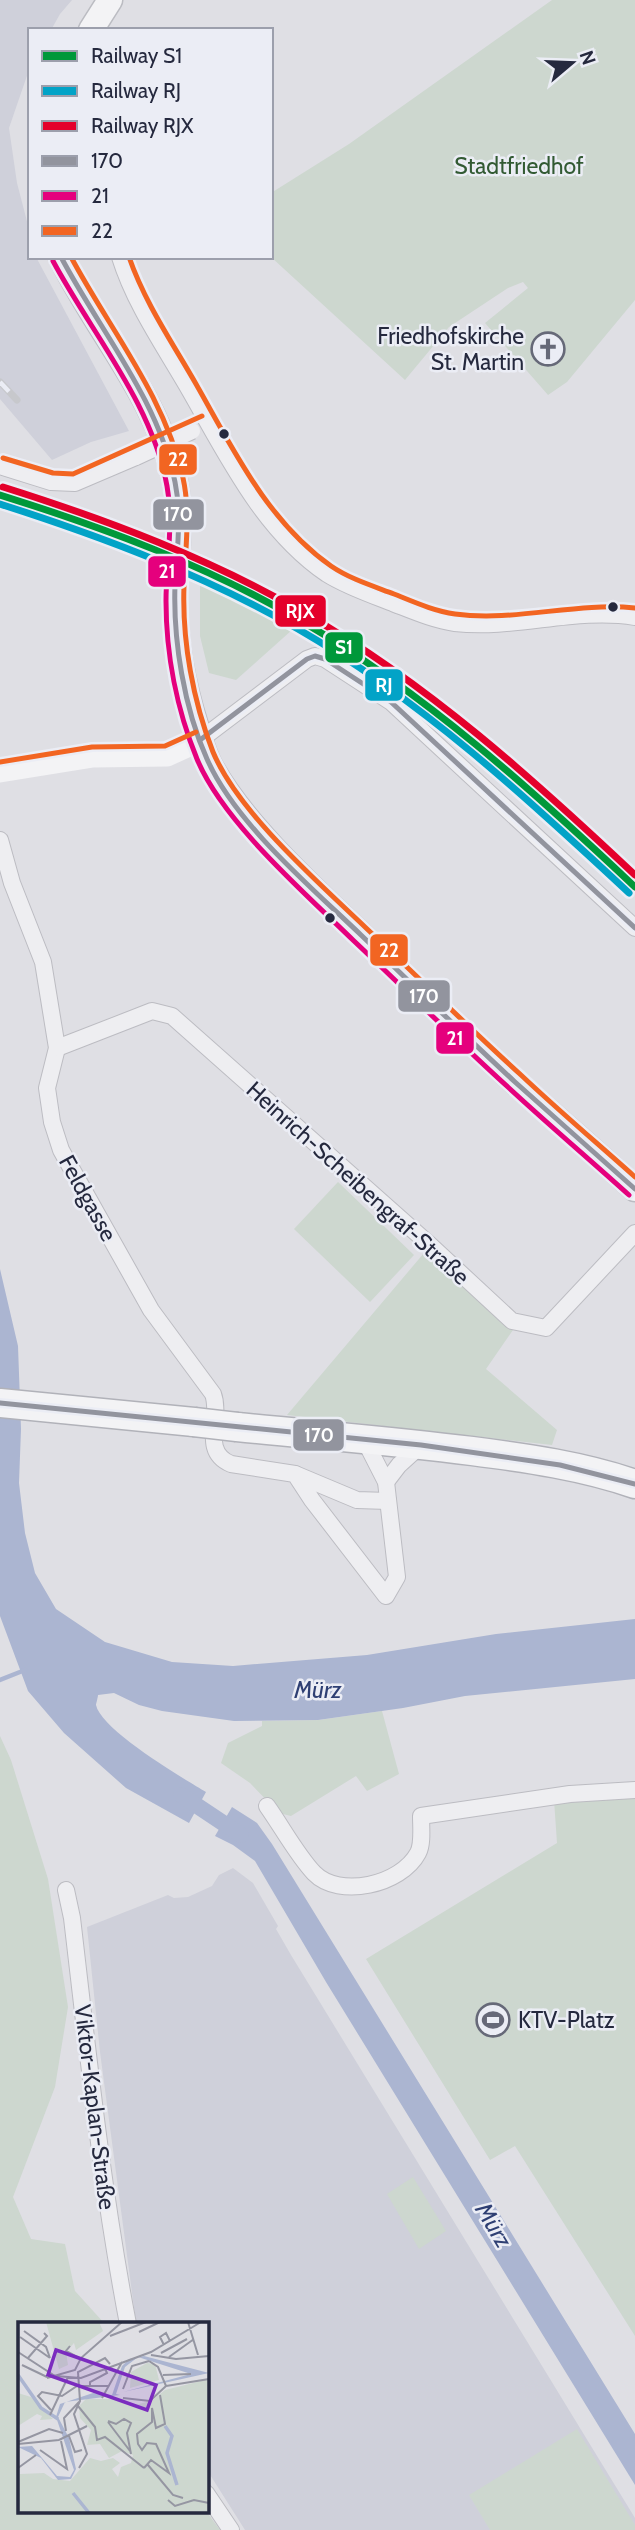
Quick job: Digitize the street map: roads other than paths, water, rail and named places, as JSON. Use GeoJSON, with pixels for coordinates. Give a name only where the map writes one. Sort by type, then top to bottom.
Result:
{"type":"FeatureCollection","features":[{"type":"Feature","properties":{"kind":"highway"},"geometry":{"type":"LineString","coordinates":[[0,1403],[421,1445],[547,1462],[628,1478]]}},
{"type":"Feature","properties":{"kind":"main road"},"geometry":{"type":"LineString","coordinates":[[91,28],[110,0]]}},
{"type":"Feature","properties":{"kind":"main road"},"geometry":{"type":"LineString","coordinates":[[62,259],[76,288],[153,414],[167,449],[176,483],[179,514],[174,612],[177,649],[181,677],[200,740],[212,768],[238,806],[279,854],[490,1058],[635,1189]]}},
{"type":"Feature","properties":{"kind":"street"},"geometry":{"type":"LineString","coordinates":[[121,259],[134,293],[241,479],[303,556],[329,575],[358,590],[420,614],[453,622],[482,624],[634,614]]}},
{"type":"Feature","properties":{"kind":"street"},"geometry":{"type":"LineString","coordinates":[[0,466],[51,482],[75,483],[209,423]]}},
{"type":"Feature","properties":{"kind":"street"},"geometry":{"type":"LineString","coordinates":[[0,771],[93,756],[167,755],[200,740],[307,659],[315,656],[326,659],[391,702],[635,928]]}},
{"type":"Feature","properties":{"kind":"street","name":"Feldgasse"},"geometry":{"type":"LineString","coordinates":[[0,840],[12,883],[43,962],[57,1048],[47,1088],[52,1122],[61,1150],[150,1310],[213,1394],[216,1401],[213,1444],[216,1454],[222,1461],[231,1464],[295,1474],[357,1500],[388,1501]]}},
{"type":"Feature","properties":{"kind":"street","name":"Heinrich-Scheibengraf-Straße"},"geometry":{"type":"LineString","coordinates":[[57,1048],[152,1010],[172,1016],[512,1321],[546,1328],[635,1233]]}},
{"type":"Feature","properties":{"kind":"street"},"geometry":{"type":"LineString","coordinates":[[295,1474],[386,1595],[397,1577],[386,1482],[355,1438]]}},
{"type":"Feature","properties":{"kind":"street"},"geometry":{"type":"LineString","coordinates":[[386,1482],[399,1465],[421,1445]]}},
{"type":"Feature","properties":{"kind":"street"},"geometry":{"type":"LineString","coordinates":[[267,1806],[315,1875],[334,1883],[354,1886],[391,1879],[407,1868],[419,1851],[421,1816],[570,1794],[635,1790]]}},
{"type":"Feature","properties":{"kind":"street","name":"Viktor-Kaplan-Straße"},"geometry":{"type":"LineString","coordinates":[[66,1890],[72,1918],[96,2131],[128,2322]]}},
{"type":"Feature","properties":{"kind":"street"},"geometry":{"type":"LineString","coordinates":[[208,2496],[231,2530]]}},
{"type":"Feature","properties":{"kind":"water"},"geometry":{"type":"Polygon","coordinates":[[[0,1269],[18,1346],[21,1429],[19,1483],[25,1533],[35,1573],[56,1609],[105,1642],[172,1662],[233,1666],[367,1655],[496,1634],[635,1619],[635,1679],[465,1696],[318,1720],[234,1721],[162,1711],[139,1705],[114,1693],[98,1695],[96,1705],[112,1727],[145,1753],[206,1792],[189,1823],[126,1788],[64,1733],[28,1691],[0,1616],[0,1269]]]}},
{"type":"Feature","properties":{"kind":"water","name":"Mürz"},"geometry":{"type":"Polygon","coordinates":[[[232,1807],[257,1823],[272,1844],[635,2434],[635,2485],[326,1982],[255,1861],[215,1836],[232,1807]]]}},
{"type":"Feature","properties":{"kind":"waterway"},"geometry":{"type":"LineString","coordinates":[[0,1680],[25,1670]]}},
{"type":"Feature","properties":{"kind":"waterway","name":"Mürz"},"geometry":{"type":"LineString","coordinates":[[181,1795],[241,1835]]}},
{"type":"Feature","properties":{"kind":"railway"},"geometry":{"type":"LineString","coordinates":[[0,382],[17,400]]}},
{"type":"Feature","properties":{"kind":"rail line","name":"RJX"},"geometry":{"type":"LineString","coordinates":[[3,487],[120,527],[196,558],[270,594],[351,641],[437,702],[478,735],[635,875]]}},
{"type":"Feature","properties":{"kind":"rail line","name":"S1"},"geometry":{"type":"LineString","coordinates":[[0,495],[155,550],[230,583],[303,622],[348,650],[435,712],[517,780],[635,887]]}},
{"type":"Feature","properties":{"kind":"rail line","name":"RJ"},"geometry":{"type":"LineString","coordinates":[[0,504],[77,530],[190,574],[298,629],[430,718],[551,821],[629,893]]}},
{"type":"Feature","properties":{"kind":"place","name":"Friedhofskirche St. Martin"},"geometry":{"type":"Point","coordinates":[548,349]}},
{"type":"Feature","properties":{"kind":"place","name":"KTV-Platz"},"geometry":{"type":"Point","coordinates":[493,2020]}},
{"type":"Feature","properties":{"kind":"park label","name":"Stadtfriedhof"},"geometry":{"type":"Point","coordinates":[519,166]}}]}
